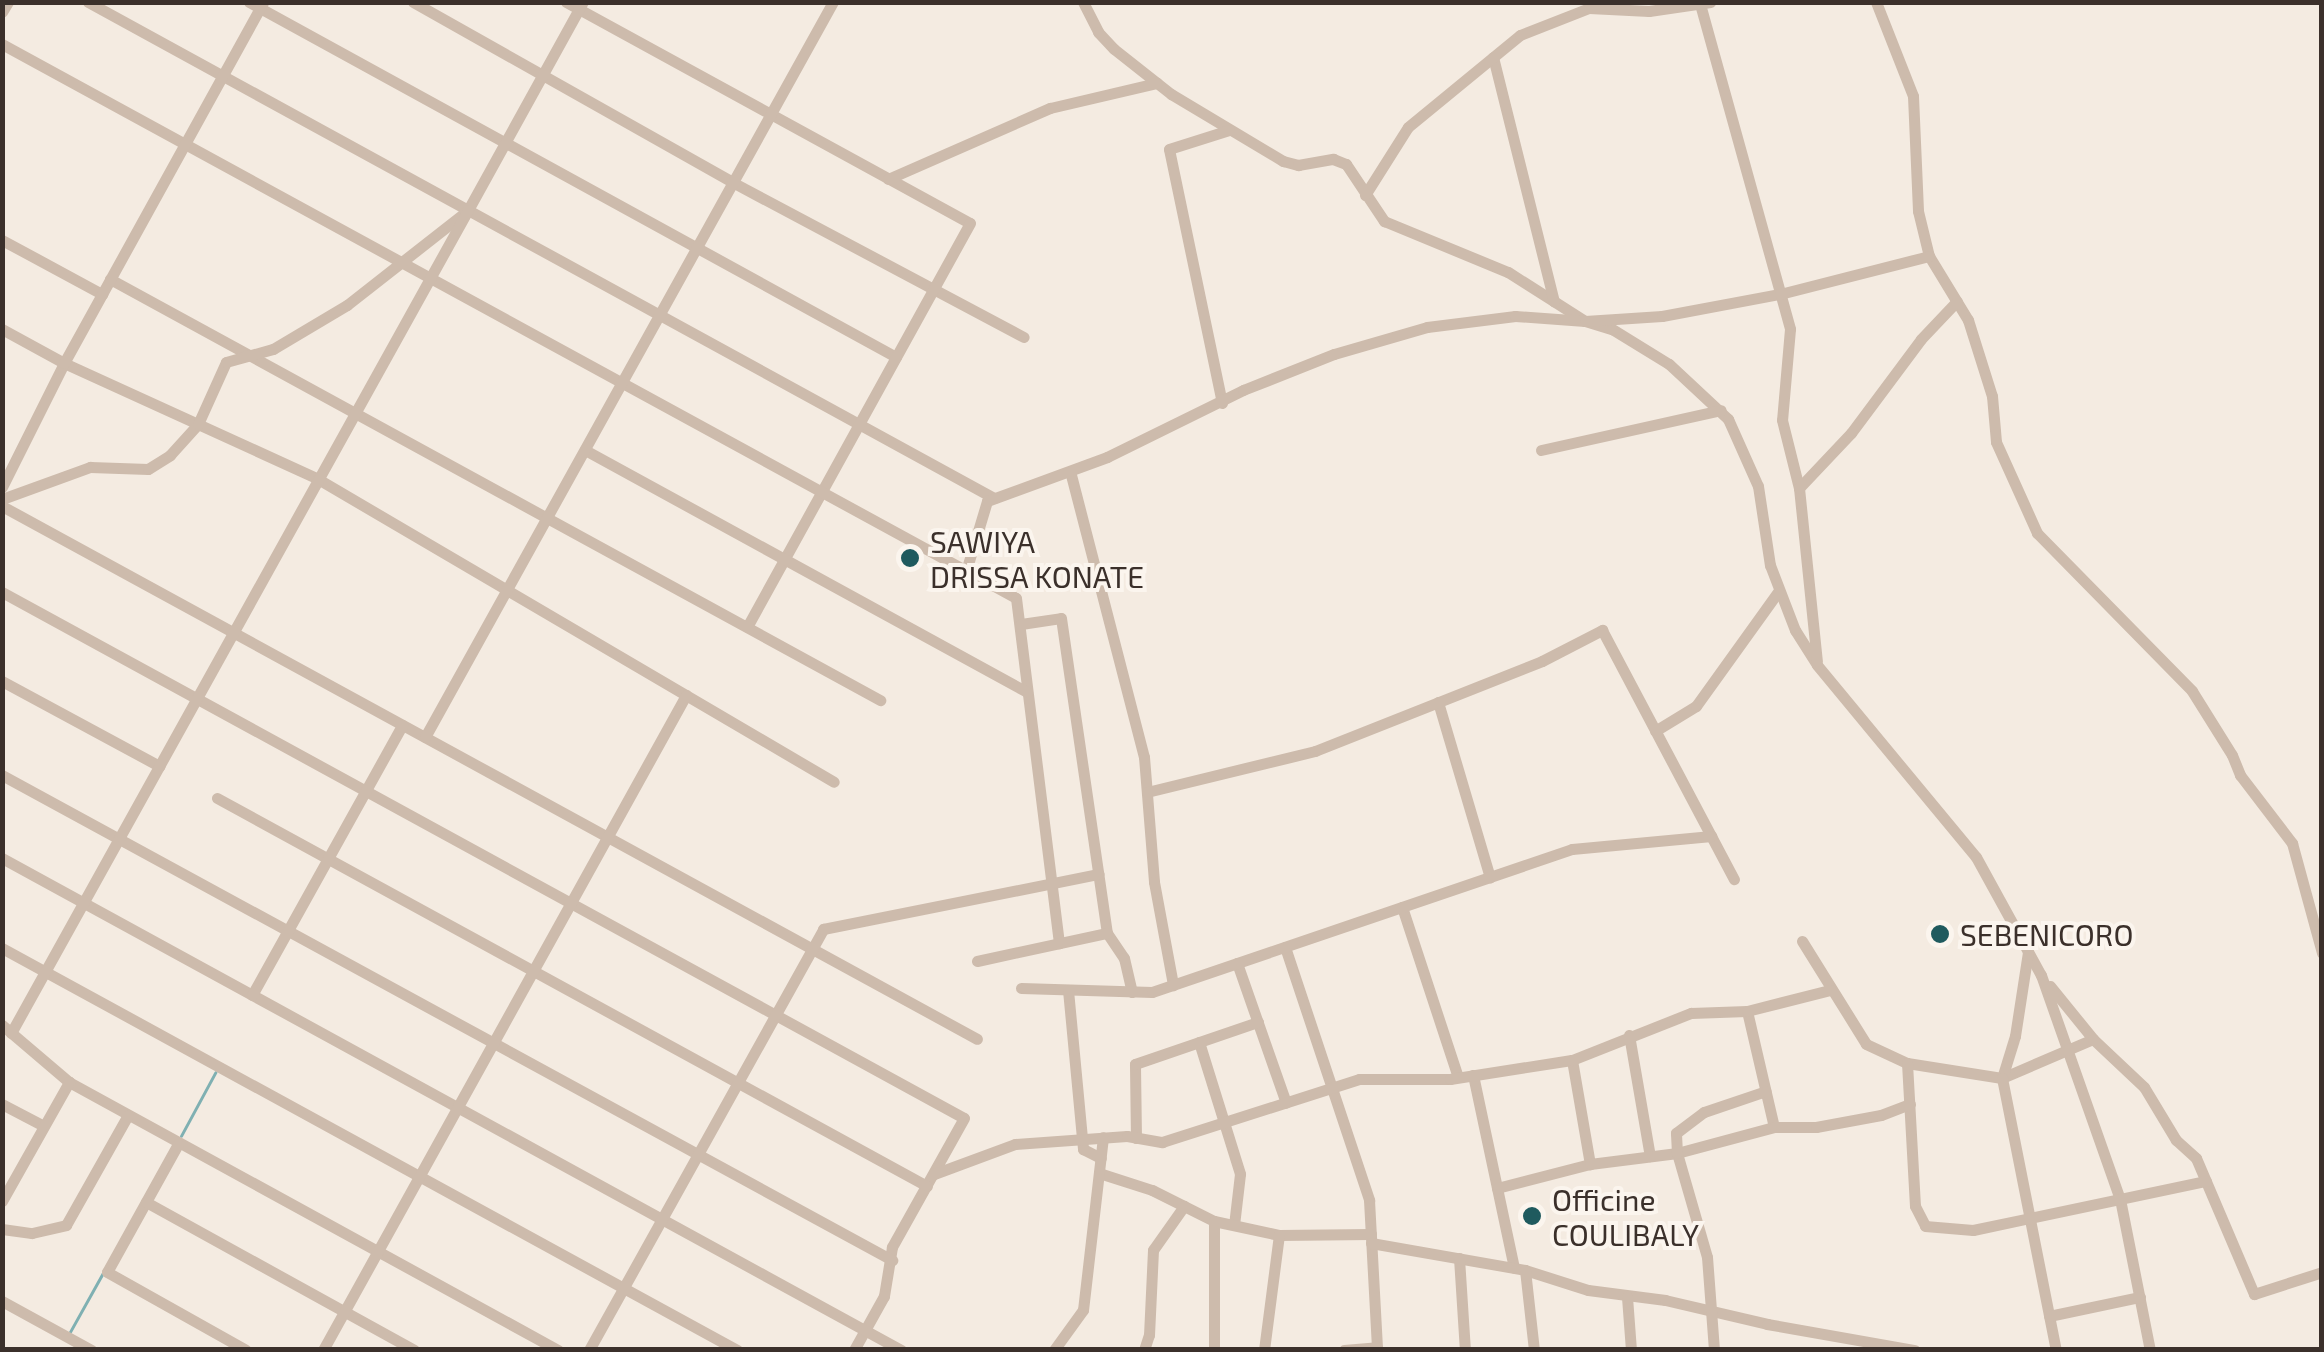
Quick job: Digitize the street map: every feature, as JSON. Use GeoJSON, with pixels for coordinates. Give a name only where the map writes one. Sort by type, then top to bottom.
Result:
{"type":"FeatureCollection","features":[{"type":"Feature","properties":{"kind":"street"},"geometry":{"type":"LineString","coordinates":[[2,12],[8,2]]}},
{"type":"Feature","properties":{"kind":"street"},"geometry":{"type":"LineString","coordinates":[[88,2],[994,498]]}},
{"type":"Feature","properties":{"kind":"street"},"geometry":{"type":"LineString","coordinates":[[414,2],[734,183],[1024,337]]}},
{"type":"Feature","properties":{"kind":"street"},"geometry":{"type":"LineString","coordinates":[[566,2],[581,6],[970,224],[746,627]]}},
{"type":"Feature","properties":{"kind":"street"},"geometry":{"type":"LineString","coordinates":[[425,737],[833,2]]}},
{"type":"Feature","properties":{"kind":"street"},"geometry":{"type":"LineString","coordinates":[[1083,2],[1098,32],[1157,83],[1229,130],[1284,161],[1298,165],[1333,159],[1346,164],[1384,221],[1508,272],[1585,320],[1612,329],[1668,364],[1721,410],[1758,486],[1778,592],[1818,666],[1976,858],[2041,976],[2120,1200],[2150,1350]]}},
{"type":"Feature","properties":{"kind":"street"},"geometry":{"type":"LineString","coordinates":[[1366,195],[1408,128],[1520,35],[1589,8],[1649,10],[1710,2]]}},
{"type":"Feature","properties":{"kind":"street"},"geometry":{"type":"LineString","coordinates":[[1876,2],[1913,96],[1918,211],[1929,256],[1968,320],[1992,396],[1996,442],[2037,533],[2192,690],[2240,775],[2292,842],[2322,953]]}},
{"type":"Feature","properties":{"kind":"street"},"geometry":{"type":"LineString","coordinates":[[2,487],[64,363],[223,76],[258,4],[896,356]]}},
{"type":"Feature","properties":{"kind":"street"},"geometry":{"type":"LineString","coordinates":[[1700,4],[1790,330],[1782,420],[1799,488],[1818,666]]}},
{"type":"Feature","properties":{"kind":"street"},"geometry":{"type":"LineString","coordinates":[[558,1350],[69,1082],[7,1029],[84,902],[581,6]]}},
{"type":"Feature","properties":{"kind":"street"},"geometry":{"type":"LineString","coordinates":[[2,44],[1016,598],[1059,943]]}},
{"type":"Feature","properties":{"kind":"street"},"geometry":{"type":"LineString","coordinates":[[1493,58],[1554,301]]}},
{"type":"Feature","properties":{"kind":"street"},"geometry":{"type":"LineString","coordinates":[[888,179],[1037,113],[1157,83]]}},
{"type":"Feature","properties":{"kind":"street"},"geometry":{"type":"LineString","coordinates":[[1222,404],[1169,149],[1229,130]]}},
{"type":"Feature","properties":{"kind":"street"},"geometry":{"type":"LineString","coordinates":[[2,502],[90,467],[148,469],[170,454],[198,424],[226,362],[253,357],[347,305],[468,210]]}},
{"type":"Feature","properties":{"kind":"street"},"geometry":{"type":"LineString","coordinates":[[2,240],[102,294]]}},
{"type":"Feature","properties":{"kind":"street"},"geometry":{"type":"LineString","coordinates":[[966,570],[987,501],[1070,471],[1334,354],[1427,327],[1515,316],[1585,320],[1662,316],[1780,294],[1929,256]]}},
{"type":"Feature","properties":{"kind":"street"},"geometry":{"type":"LineString","coordinates":[[110,279],[880,700]]}},
{"type":"Feature","properties":{"kind":"street"},"geometry":{"type":"LineString","coordinates":[[1799,488],[1851,433],[1921,339],[1957,302]]}},
{"type":"Feature","properties":{"kind":"street"},"geometry":{"type":"LineString","coordinates":[[2,329],[64,363],[318,479],[834,782]]}},
{"type":"Feature","properties":{"kind":"street"},"geometry":{"type":"LineString","coordinates":[[1540,450],[1721,410]]}},
{"type":"Feature","properties":{"kind":"street"},"geometry":{"type":"LineString","coordinates":[[585,450],[1027,692]]}},
{"type":"Feature","properties":{"kind":"street"},"geometry":{"type":"LineString","coordinates":[[1070,471],[1144,757],[1154,882],[1173,985]]}},
{"type":"Feature","properties":{"kind":"street"},"geometry":{"type":"LineString","coordinates":[[2,502],[977,1039]]}},
{"type":"Feature","properties":{"kind":"street"},"geometry":{"type":"LineString","coordinates":[[2,592],[964,1118],[892,1247],[884,1296],[854,1350]]}},
{"type":"Feature","properties":{"kind":"street"},"geometry":{"type":"LineString","coordinates":[[1655,730],[1696,706],[1778,592]]}},
{"type":"Feature","properties":{"kind":"street"},"geometry":{"type":"LineString","coordinates":[[1021,624],[1061,618],[1107,933],[1124,958],[1132,992]]}},
{"type":"Feature","properties":{"kind":"street"},"geometry":{"type":"LineString","coordinates":[[1147,792],[1316,751],[1542,660],[1602,630],[1734,879]]}},
{"type":"Feature","properties":{"kind":"street"},"geometry":{"type":"LineString","coordinates":[[2,681],[159,766]]}},
{"type":"Feature","properties":{"kind":"street"},"geometry":{"type":"LineString","coordinates":[[323,1350],[686,696]]}},
{"type":"Feature","properties":{"kind":"street"},"geometry":{"type":"LineString","coordinates":[[1438,702],[1490,877]]}},
{"type":"Feature","properties":{"kind":"street"},"geometry":{"type":"LineString","coordinates":[[252,995],[402,725]]}},
{"type":"Feature","properties":{"kind":"street"},"geometry":{"type":"LineString","coordinates":[[2,775],[892,1260]]}},
{"type":"Feature","properties":{"kind":"street"},"geometry":{"type":"LineString","coordinates":[[217,798],[738,1082],[930,1180],[1015,1144],[1103,1136],[1162,1142],[1359,1080],[1458,1078],[1572,1060],[1691,1013],[1747,1011],[1830,990]]}},
{"type":"Feature","properties":{"kind":"street"},"geometry":{"type":"LineString","coordinates":[[1022,988],[1152,992],[1572,849],[1711,836]]}},
{"type":"Feature","properties":{"kind":"street"},"geometry":{"type":"LineString","coordinates":[[2,858],[900,1350]]}},
{"type":"Feature","properties":{"kind":"street"},"geometry":{"type":"LineString","coordinates":[[589,1350],[822,929],[1098,874]]}},
{"type":"Feature","properties":{"kind":"street"},"geometry":{"type":"LineString","coordinates":[[1402,907],[1458,1078]]}},
{"type":"Feature","properties":{"kind":"street"},"geometry":{"type":"LineString","coordinates":[[977,961],[1107,933]]}},
{"type":"Feature","properties":{"kind":"street"},"geometry":{"type":"LineString","coordinates":[[1802,940],[1866,1044],[1907,1063],[2002,1078],[2094,1039]]}},
{"type":"Feature","properties":{"kind":"street"},"geometry":{"type":"LineString","coordinates":[[1285,947],[1369,1200],[1377,1348],[1344,1350]]}},
{"type":"Feature","properties":{"kind":"street"},"geometry":{"type":"LineString","coordinates":[[2,948],[736,1350]]}},
{"type":"Feature","properties":{"kind":"street"},"geometry":{"type":"LineString","coordinates":[[2028,952],[2015,1036],[2002,1078],[2056,1350]]}},
{"type":"Feature","properties":{"kind":"street"},"geometry":{"type":"LineString","coordinates":[[1236,963],[1286,1103]]}},
{"type":"Feature","properties":{"kind":"street"},"geometry":{"type":"LineString","coordinates":[[2041,976],[2094,1039],[2144,1087],[2176,1140],[2196,1158],[2254,1294],[2322,1272]]}},
{"type":"Feature","properties":{"kind":"street"},"geometry":{"type":"LineString","coordinates":[[1068,990],[1083,1148],[1100,1158]]}},
{"type":"Feature","properties":{"kind":"street"},"geometry":{"type":"LineString","coordinates":[[1747,1011],[1774,1127]]}},
{"type":"Feature","properties":{"kind":"street"},"geometry":{"type":"LineString","coordinates":[[1136,1138],[1135,1064],[1258,1022]]}},
{"type":"Feature","properties":{"kind":"street"},"geometry":{"type":"LineString","coordinates":[[1629,1035],[1650,1156]]}},
{"type":"Feature","properties":{"kind":"street"},"geometry":{"type":"LineString","coordinates":[[1198,1042],[1240,1174],[1234,1225]]}},
{"type":"Feature","properties":{"kind":"street"},"geometry":{"type":"LineString","coordinates":[[1572,1060],[1590,1164]]}},
{"type":"Feature","properties":{"kind":"street"},"geometry":{"type":"LineString","coordinates":[[1907,1063],[1916,1206],[1925,1226],[1973,1230],[2206,1181]]}},
{"type":"Feature","properties":{"kind":"street"},"geometry":{"type":"LineString","coordinates":[[1473,1075],[1497,1188],[1520,1269],[1534,1350]]}},
{"type":"Feature","properties":{"kind":"street"},"geometry":{"type":"LineString","coordinates":[[4,1195],[69,1082]]}},
{"type":"Feature","properties":{"kind":"street"},"geometry":{"type":"LineString","coordinates":[[1714,1350],[1704,1240],[1677,1152],[1676,1133],[1704,1112],[1766,1091]]}},
{"type":"Feature","properties":{"kind":"street"},"geometry":{"type":"LineString","coordinates":[[2,1104],[44,1126]]}},
{"type":"Feature","properties":{"kind":"street"},"geometry":{"type":"LineString","coordinates":[[1497,1188],[1590,1164],[1677,1152],[1774,1127],[1816,1127],[1910,1104]]}},
{"type":"Feature","properties":{"kind":"street"},"geometry":{"type":"LineString","coordinates":[[2,1229],[32,1233],[66,1225],[128,1116]]}},
{"type":"Feature","properties":{"kind":"street"},"geometry":{"type":"LineString","coordinates":[[1054,1350],[1083,1310],[1103,1136]]}},
{"type":"Feature","properties":{"kind":"street"},"geometry":{"type":"LineString","coordinates":[[178,1144],[109,1274],[246,1350]]}},
{"type":"Feature","properties":{"kind":"street"},"geometry":{"type":"LineString","coordinates":[[1099,1173],[1214,1221],[1278,1235],[1371,1239],[1520,1269],[1588,1290],[1710,1309],[1767,1324],[1915,1350]]}},
{"type":"Feature","properties":{"kind":"street"},"geometry":{"type":"LineString","coordinates":[[146,1202],[414,1350]]}},
{"type":"Feature","properties":{"kind":"street"},"geometry":{"type":"LineString","coordinates":[[1144,1350],[1149,1335],[1153,1250],[1184,1206]]}},
{"type":"Feature","properties":{"kind":"street"},"geometry":{"type":"LineString","coordinates":[[1214,1221],[1214,1350]]}},
{"type":"Feature","properties":{"kind":"street"},"geometry":{"type":"LineString","coordinates":[[1264,1350],[1278,1235]]}},
{"type":"Feature","properties":{"kind":"street"},"geometry":{"type":"LineString","coordinates":[[1458,1258],[1465,1350]]}},
{"type":"Feature","properties":{"kind":"street"},"geometry":{"type":"LineString","coordinates":[[1627,1297],[1632,1350]]}},
{"type":"Feature","properties":{"kind":"street"},"geometry":{"type":"LineString","coordinates":[[2050,1316],[2140,1297]]}},
{"type":"Feature","properties":{"kind":"street"},"geometry":{"type":"LineString","coordinates":[[2,1301],[91,1350]]}},
{"type":"Feature","properties":{"kind":"waterway"},"geometry":{"type":"LineString","coordinates":[[181,1136],[215,1073]]}},
{"type":"Feature","properties":{"kind":"waterway"},"geometry":{"type":"LineString","coordinates":[[70,1332],[103,1273]]}},
{"type":"Feature","properties":{"kind":"place","name":"SAWIYA DRISSA KONATE"},"geometry":{"type":"Point","coordinates":[910,558]}},
{"type":"Feature","properties":{"kind":"place","name":"SEBENICORO"},"geometry":{"type":"Point","coordinates":[1940,934]}},
{"type":"Feature","properties":{"kind":"place","name":"Officine COULIBALY"},"geometry":{"type":"Point","coordinates":[1532,1216]}}]}
